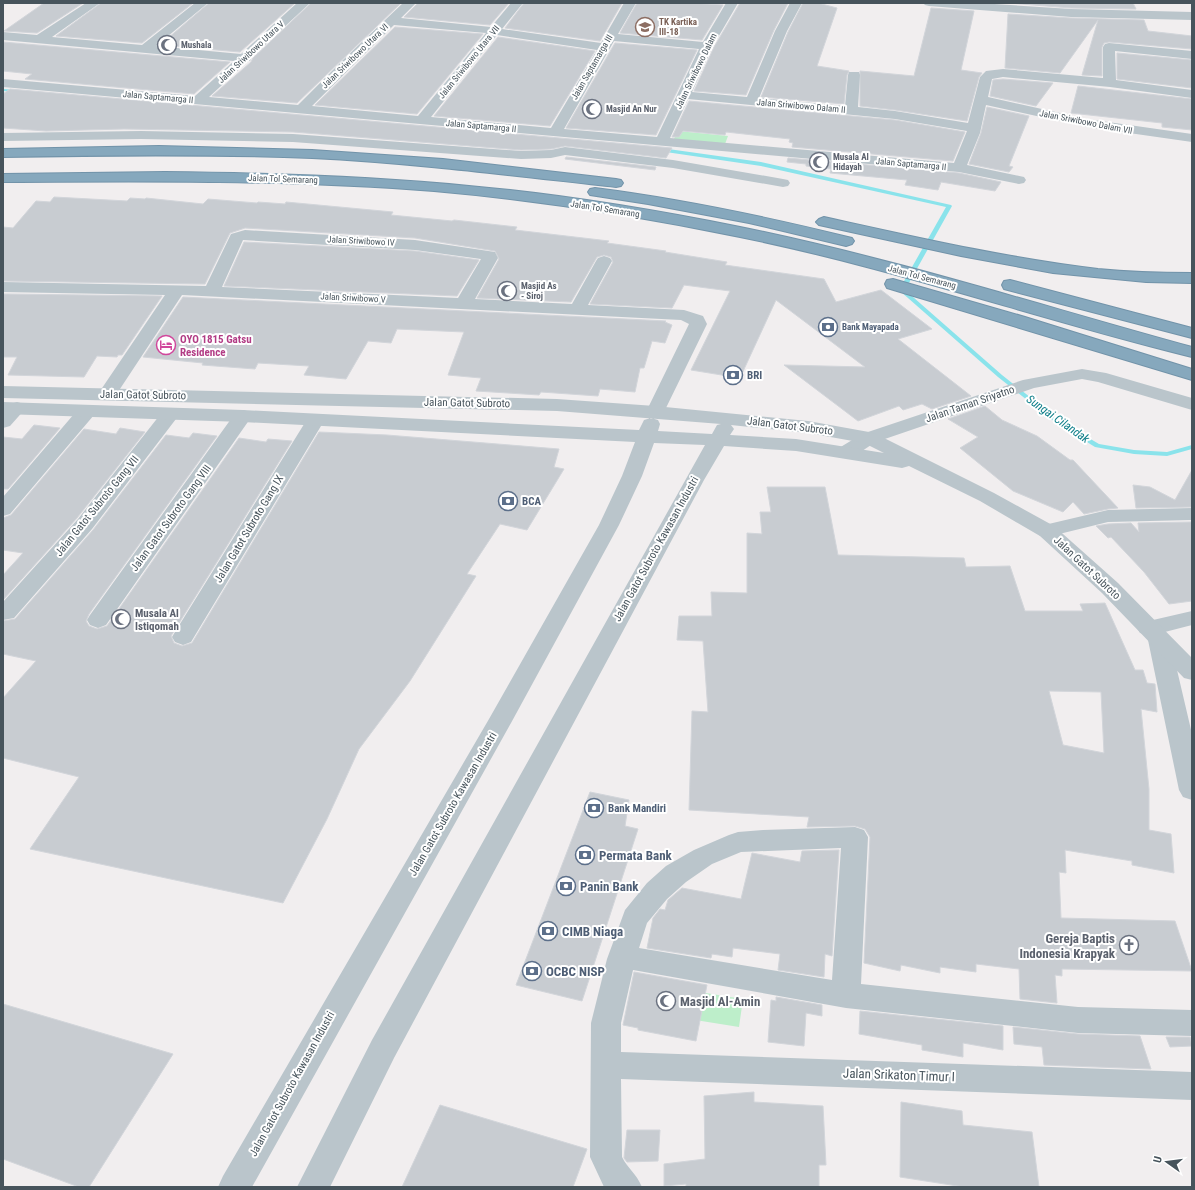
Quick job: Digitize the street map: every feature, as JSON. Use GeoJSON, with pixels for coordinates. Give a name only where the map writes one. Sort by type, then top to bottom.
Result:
{"type":"FeatureCollection","features":[{"type":"Feature","properties":{"kind":"highway"},"geometry":{"type":"LineString","coordinates":[[3,153],[159,150],[312,154],[443,162],[552,174],[664,190],[1026,264],[1102,275],[1192,278]]}},
{"type":"Feature","properties":{"kind":"highway","name":"Jalan Tol Semarang"},"geometry":{"type":"LineString","coordinates":[[3,166],[145,164],[323,168],[438,175],[533,184],[648,199],[749,218],[1003,291],[1192,352]]}},
{"type":"Feature","properties":{"kind":"highway"},"geometry":{"type":"LineString","coordinates":[[220,177],[506,206],[630,222],[730,240],[817,262],[1019,321],[1192,375]]}},
{"type":"Feature","properties":{"kind":"highway","name":"Jalan Tol Semarang"},"geometry":{"type":"LineString","coordinates":[[3,178],[220,177],[435,187],[522,196],[640,214],[735,232],[860,250]]}},
{"type":"Feature","properties":{"kind":"highway","name":"Jalan Tol Semarang"},"geometry":{"type":"LineString","coordinates":[[1003,291],[1192,333]]}},
{"type":"Feature","properties":{"kind":"street"},"geometry":{"type":"LineString","coordinates":[[40,39],[94,3]]}},
{"type":"Feature","properties":{"kind":"street"},"geometry":{"type":"LineString","coordinates":[[146,48],[202,3]]}},
{"type":"Feature","properties":{"kind":"street","name":"Jalan Sriwibowo Utara V"},"geometry":{"type":"LineString","coordinates":[[197,101],[246,58],[304,3]]}},
{"type":"Feature","properties":{"kind":"street","name":"Jalan Sriwibowo Utara VI"},"geometry":{"type":"LineString","coordinates":[[301,110],[349,61],[410,3]]}},
{"type":"Feature","properties":{"kind":"street","name":"Jalan Sriwibowo Utara VII"},"geometry":{"type":"LineString","coordinates":[[421,121],[518,3]]}},
{"type":"Feature","properties":{"kind":"street","name":"Jalan Saptamarga III"},"geometry":{"type":"LineString","coordinates":[[555,132],[630,3]]}},
{"type":"Feature","properties":{"kind":"street","name":"Jalan Sriwibowo Dalam"},"geometry":{"type":"LineString","coordinates":[[662,141],[707,46],[732,3]]}},
{"type":"Feature","properties":{"kind":"street","name":"Jalan Sriwibowo Dalam II"},"geometry":{"type":"LineString","coordinates":[[751,102],[781,31],[796,3]]}},
{"type":"Feature","properties":{"kind":"street"},"geometry":{"type":"LineString","coordinates":[[929,3],[1071,13],[1192,16]]}},
{"type":"Feature","properties":{"kind":"street"},"geometry":{"type":"LineString","coordinates":[[1143,3],[1146,15]]}},
{"type":"Feature","properties":{"kind":"street"},"geometry":{"type":"LineString","coordinates":[[392,21],[606,42],[707,46]]}},
{"type":"Feature","properties":{"kind":"street"},"geometry":{"type":"LineString","coordinates":[[3,36],[246,58]]}},
{"type":"Feature","properties":{"kind":"street"},"geometry":{"type":"LineString","coordinates":[[1110,83],[1109,42],[1192,55]]}},
{"type":"Feature","properties":{"kind":"street"},"geometry":{"type":"LineString","coordinates":[[959,168],[973,133],[986,77],[990,74],[996,73],[1110,83],[1192,94]]}},
{"type":"Feature","properties":{"kind":"street"},"geometry":{"type":"LineString","coordinates":[[851,111],[854,75]]}},
{"type":"Feature","properties":{"kind":"street","name":"Jalan Saptamarga II"},"geometry":{"type":"LineString","coordinates":[[3,83],[959,168],[1019,180]]}},
{"type":"Feature","properties":{"kind":"street","name":"Jalan Sriwibowo Dalam II"},"geometry":{"type":"LineString","coordinates":[[684,95],[911,117],[974,128]]}},
{"type":"Feature","properties":{"kind":"street","name":"Jalan Sriwibowo Dalam VII"},"geometry":{"type":"LineString","coordinates":[[981,100],[1087,123],[1192,138]]}},
{"type":"Feature","properties":{"kind":"street"},"geometry":{"type":"LineString","coordinates":[[3,136],[141,135],[293,138],[521,155],[551,154],[565,151],[672,164],[784,183]]}},
{"type":"Feature","properties":{"kind":"street","name":"Jalan Sriwibowo IV"},"geometry":{"type":"LineString","coordinates":[[212,291],[237,237],[245,235],[415,244],[489,254],[490,258],[464,303]]}},
{"type":"Feature","properties":{"kind":"street"},"geometry":{"type":"LineString","coordinates":[[577,309],[604,261]]}},
{"type":"Feature","properties":{"kind":"street","name":"Jalan Sriwibowo V"},"geometry":{"type":"LineString","coordinates":[[3,287],[212,291],[577,309],[684,316],[697,320],[698,324]]}},
{"type":"Feature","properties":{"kind":"street"},"geometry":{"type":"LineString","coordinates":[[107,394],[176,290]]}},
{"type":"Feature","properties":{"kind":"street","name":"Jalan Gatot Subroto Kawasan Industri"},"geometry":{"type":"LineString","coordinates":[[234,1187],[323,1029],[499,724],[609,525],[632,476],[655,412],[698,324]]}},
{"type":"Feature","properties":{"kind":"street","name":"Jalan Taman Sriyatno"},"geometry":{"type":"LineString","coordinates":[[846,452],[869,438],[1029,384],[1046,379],[1082,374],[1192,404]]}},
{"type":"Feature","properties":{"kind":"street","name":"Jalan Gatot Subroto"},"geometry":{"type":"LineString","coordinates":[[3,392],[557,405],[655,412],[724,430],[796,445],[923,465]]}},
{"type":"Feature","properties":{"kind":"street"},"geometry":{"type":"LineString","coordinates":[[3,422],[10,408]]}},
{"type":"Feature","properties":{"kind":"street","name":"Jalan Gatot Subroto"},"geometry":{"type":"LineString","coordinates":[[10,408],[170,415],[243,416],[645,437],[724,430],[808,427],[869,438],[988,497],[1047,531],[1110,588],[1153,634],[1192,672]]}},
{"type":"Feature","properties":{"kind":"street"},"geometry":{"type":"LineString","coordinates":[[3,510],[87,411]]}},
{"type":"Feature","properties":{"kind":"street","name":"Jalan Gatot Subroto Gang VII"},"geometry":{"type":"LineString","coordinates":[[6,613],[85,524],[170,415]]}},
{"type":"Feature","properties":{"kind":"street","name":"Jalan Gatot Subroto Gang VIII"},"geometry":{"type":"LineString","coordinates":[[98,620],[243,416]]}},
{"type":"Feature","properties":{"kind":"street","name":"Jalan Gatot Subroto Gang IX"},"geometry":{"type":"LineString","coordinates":[[183,637],[315,420]]}},
{"type":"Feature","properties":{"kind":"street","name":"Jalan Gatot Subroto Kawasan Industri"},"geometry":{"type":"LineString","coordinates":[[313,1187],[383,1049],[694,480],[724,430]]}},
{"type":"Feature","properties":{"kind":"street"},"geometry":{"type":"LineString","coordinates":[[1047,531],[1081,521],[1108,516],[1192,514]]}},
{"type":"Feature","properties":{"kind":"street"},"geometry":{"type":"LineString","coordinates":[[1192,618],[1153,634],[1192,790]]}},
{"type":"Feature","properties":{"kind":"street"},"geometry":{"type":"LineString","coordinates":[[626,1187],[614,1175],[606,1157],[606,1023],[621,959],[635,918],[658,891],[676,874],[703,857],[738,842],[855,837],[846,995]]}},
{"type":"Feature","properties":{"kind":"street"},"geometry":{"type":"LineString","coordinates":[[638,960],[846,995],[1078,1020],[1192,1023]]}},
{"type":"Feature","properties":{"kind":"street","name":"Jalan Srikaton Timur I"},"geometry":{"type":"LineString","coordinates":[[606,1065],[1192,1086]]}},
{"type":"Feature","properties":{"kind":"green space"},"geometry":{"type":"Polygon","coordinates":[[[678,131],[728,136],[725,144],[674,139],[678,131]]]}},
{"type":"Feature","properties":{"kind":"green space"},"geometry":{"type":"Polygon","coordinates":[[[693,991],[743,999],[739,1027],[689,1019],[693,991]]]}},
{"type":"Feature","properties":{"kind":"building"},"geometry":{"type":"Polygon","coordinates":[[[44,3],[83,3],[37,33],[4,31],[44,3]]]}},
{"type":"Feature","properties":{"kind":"building"},"geometry":{"type":"Polygon","coordinates":[[[101,3],[193,3],[142,43],[56,36],[101,3]]]}},
{"type":"Feature","properties":{"kind":"building"},"geometry":{"type":"Polygon","coordinates":[[[209,3],[295,3],[240,52],[160,45],[209,3]]]}},
{"type":"Feature","properties":{"kind":"building"},"geometry":{"type":"Polygon","coordinates":[[[311,3],[401,3],[297,103],[212,96],[251,62],[253,58],[311,3]]]}},
{"type":"Feature","properties":{"kind":"building"},"geometry":{"type":"Polygon","coordinates":[[[418,3],[509,3],[490,25],[404,17],[418,3]]]}},
{"type":"Feature","properties":{"kind":"building"},"geometry":{"type":"Polygon","coordinates":[[[524,3],[622,3],[600,41],[505,28],[524,3]]]}},
{"type":"Feature","properties":{"kind":"building"},"geometry":{"type":"Polygon","coordinates":[[[637,3],[692,3],[723,5],[702,40],[620,33],[637,3]]]}},
{"type":"Feature","properties":{"kind":"building"},"geometry":{"type":"Polygon","coordinates":[[[740,3],[788,3],[774,30],[746,95],[694,91],[714,47],[740,3]]]}},
{"type":"Feature","properties":{"kind":"building"},"geometry":{"type":"Polygon","coordinates":[[[803,3],[818,3],[837,8],[817,66],[849,71],[847,75],[844,104],[761,97],[788,32],[803,3]]]}},
{"type":"Feature","properties":{"kind":"building"},"geometry":{"type":"Polygon","coordinates":[[[1009,3],[1133,3],[1136,9],[1071,8],[1009,3]]]}},
{"type":"Feature","properties":{"kind":"building"},"geometry":{"type":"Polygon","coordinates":[[[931,8],[974,11],[961,70],[982,73],[979,77],[967,121],[860,106],[860,71],[914,76],[931,8]]]}},
{"type":"Feature","properties":{"kind":"building"},"geometry":{"type":"Polygon","coordinates":[[[1008,14],[1071,18],[1144,20],[1148,31],[1192,36],[1192,49],[1109,42],[1104,43],[1102,47],[1102,76],[1082,75],[1098,20],[1060,73],[1005,68],[1008,14]]]}},
{"type":"Feature","properties":{"kind":"building"},"geometry":{"type":"Polygon","coordinates":[[[395,27],[483,34],[417,114],[315,105],[395,27]]]}},
{"type":"Feature","properties":{"kind":"building"},"geometry":{"type":"Polygon","coordinates":[[[498,37],[595,51],[550,126],[434,116],[498,37]]]}},
{"type":"Feature","properties":{"kind":"building"},"geometry":{"type":"Polygon","coordinates":[[[3,42],[230,62],[194,94],[25,79],[32,74],[3,71],[3,42]]]}},
{"type":"Feature","properties":{"kind":"building"},"geometry":{"type":"Polygon","coordinates":[[[615,43],[697,50],[656,135],[566,128],[615,43]]]}},
{"type":"Feature","properties":{"kind":"building"},"geometry":{"type":"Polygon","coordinates":[[[1117,53],[1192,60],[1192,88],[1117,79],[1117,53]]]}},
{"type":"Feature","properties":{"kind":"building"},"geometry":{"type":"Polygon","coordinates":[[[1003,79],[1053,83],[1036,106],[990,96],[993,80],[1003,79]]]}},
{"type":"Feature","properties":{"kind":"building"},"geometry":{"type":"Polygon","coordinates":[[[1078,86],[1192,99],[1192,130],[1162,127],[1162,123],[1071,113],[1078,86]]]}},
{"type":"Feature","properties":{"kind":"building"},"geometry":{"type":"Polygon","coordinates":[[[10,89],[672,148],[666,158],[565,146],[551,149],[521,150],[293,132],[124,129],[46,131],[3,128],[3,94],[10,89]]]}},
{"type":"Feature","properties":{"kind":"building"},"geometry":{"type":"Polygon","coordinates":[[[689,101],[895,120],[965,132],[953,161],[792,147],[793,143],[789,142],[790,139],[726,132],[725,135],[683,131],[679,137],[672,137],[689,101]]]}},
{"type":"Feature","properties":{"kind":"building"},"geometry":{"type":"Polygon","coordinates":[[[987,107],[1029,116],[1009,166],[1013,167],[1009,172],[969,164],[981,133],[987,107]]]}},
{"type":"Feature","properties":{"kind":"building"},"geometry":{"type":"Polygon","coordinates":[[[566,157],[656,167],[655,170],[565,159],[566,157]]]}},
{"type":"Feature","properties":{"kind":"building"},"geometry":{"type":"Polygon","coordinates":[[[788,158],[959,173],[1001,182],[995,191],[941,182],[938,190],[905,185],[907,180],[830,173],[831,169],[787,162],[788,158]]]}},
{"type":"Feature","properties":{"kind":"building"},"geometry":{"type":"Polygon","coordinates":[[[54,197],[127,201],[130,198],[146,198],[203,204],[208,199],[257,203],[285,204],[286,202],[393,212],[391,215],[517,227],[515,230],[609,241],[607,243],[666,251],[665,252],[727,262],[725,265],[824,279],[836,302],[881,290],[932,329],[898,339],[971,396],[932,409],[922,404],[903,410],[899,406],[858,421],[784,365],[865,367],[776,300],[740,378],[691,370],[730,291],[684,285],[672,308],[590,304],[613,262],[611,257],[604,255],[597,257],[571,302],[477,298],[499,259],[495,251],[415,238],[245,228],[230,233],[205,284],[3,281],[3,227],[13,228],[36,201],[50,202],[54,197]]]}},
{"type":"Feature","properties":{"kind":"building"},"geometry":{"type":"Polygon","coordinates":[[[244,242],[415,251],[479,260],[457,296],[224,286],[244,242]]]}},
{"type":"Feature","properties":{"kind":"building"},"geometry":{"type":"Polygon","coordinates":[[[3,294],[162,296],[122,355],[118,355],[117,357],[97,356],[84,377],[8,375],[17,357],[3,357],[3,294]]]}},
{"type":"Feature","properties":{"kind":"building"},"geometry":{"type":"Polygon","coordinates":[[[183,297],[666,321],[665,322],[672,325],[665,343],[652,341],[644,368],[640,368],[635,392],[600,389],[598,396],[541,392],[539,395],[476,391],[481,378],[448,375],[464,332],[397,329],[391,343],[368,341],[346,379],[304,375],[309,366],[258,363],[255,369],[202,365],[203,363],[143,357],[183,297]]]}},
{"type":"Feature","properties":{"kind":"building"},"geometry":{"type":"Polygon","coordinates":[[[985,406],[1002,420],[1037,436],[1070,460],[1073,460],[1118,508],[1084,514],[1073,502],[1063,512],[1013,491],[960,448],[978,437],[948,419],[985,406]]]}},
{"type":"Feature","properties":{"kind":"building"},"geometry":{"type":"Polygon","coordinates":[[[34,425],[60,428],[8,489],[3,489],[3,437],[22,439],[34,425]]]}},
{"type":"Feature","properties":{"kind":"building"},"geometry":{"type":"Polygon","coordinates":[[[120,428],[145,432],[77,518],[3,600],[3,575],[23,553],[3,550],[3,518],[11,515],[84,429],[116,434],[120,428]]]}},
{"type":"Feature","properties":{"kind":"building"},"geometry":{"type":"Polygon","coordinates":[[[319,432],[387,435],[559,449],[554,467],[564,469],[527,530],[500,524],[467,574],[476,576],[410,681],[359,749],[327,819],[283,903],[30,849],[79,777],[3,758],[3,698],[36,661],[3,654],[3,621],[15,619],[93,530],[166,435],[189,438],[193,433],[217,436],[89,614],[86,621],[89,626],[97,629],[107,626],[239,438],[266,442],[268,439],[292,441],[171,636],[174,643],[182,646],[192,643],[319,432]]]}},
{"type":"Feature","properties":{"kind":"building"},"geometry":{"type":"Polygon","coordinates":[[[1192,470],[1192,507],[1136,508],[1133,485],[1150,487],[1175,500],[1192,470]]]}},
{"type":"Feature","properties":{"kind":"building"},"geometry":{"type":"Polygon","coordinates":[[[767,487],[825,487],[838,555],[964,558],[966,567],[1010,566],[1025,611],[1083,611],[1080,604],[1105,603],[1135,670],[1143,670],[1147,683],[1155,684],[1157,712],[1141,709],[1149,789],[1149,830],[1171,834],[1174,873],[1132,865],[1132,861],[1065,850],[1066,873],[1059,872],[1061,918],[1175,921],[1192,971],[1062,969],[1062,976],[1055,975],[1057,1003],[1020,999],[1019,969],[976,964],[976,972],[940,967],[940,973],[901,965],[900,971],[864,963],[870,837],[865,829],[855,826],[807,827],[809,817],[689,810],[692,711],[708,712],[703,641],[677,640],[679,616],[712,616],[711,592],[747,593],[747,533],[762,534],[760,512],[771,512],[767,487]],[[1049,691],[1063,745],[1104,753],[1101,692],[1049,691]]]}},
{"type":"Feature","properties":{"kind":"building"},"geometry":{"type":"Polygon","coordinates":[[[1192,522],[1192,601],[1169,604],[1144,572],[1111,537],[1108,538],[1096,526],[1131,523],[1139,532],[1138,523],[1192,522]]]}},
{"type":"Feature","properties":{"kind":"building"},"geometry":{"type":"Polygon","coordinates":[[[590,792],[629,800],[625,826],[638,829],[582,1001],[516,985],[590,792]]]}},
{"type":"Feature","properties":{"kind":"building"},"geometry":{"type":"Polygon","coordinates":[[[839,850],[832,956],[825,954],[824,977],[778,970],[780,954],[733,948],[732,957],[712,954],[711,958],[647,948],[653,918],[660,909],[665,910],[668,900],[682,888],[741,899],[752,853],[800,862],[802,851],[839,850]]]}},
{"type":"Feature","properties":{"kind":"building","name":"Masjid Al-Amin"},"geometry":{"type":"Polygon","coordinates":[[[634,972],[707,985],[696,1041],[638,1030],[638,1028],[623,1025],[634,972]]]}},
{"type":"Feature","properties":{"kind":"building"},"geometry":{"type":"Polygon","coordinates":[[[776,997],[822,1005],[822,1016],[806,1013],[804,1046],[768,1042],[771,1000],[776,1001],[776,997]]]}},
{"type":"Feature","properties":{"kind":"building"},"geometry":{"type":"Polygon","coordinates":[[[3,1004],[173,1054],[89,1187],[79,1187],[3,1159],[3,1004]]]}},
{"type":"Feature","properties":{"kind":"building"},"geometry":{"type":"Polygon","coordinates":[[[860,1011],[1003,1026],[1003,1050],[963,1043],[963,1057],[922,1050],[922,1045],[859,1034],[860,1011]]]}},
{"type":"Feature","properties":{"kind":"building"},"geometry":{"type":"Polygon","coordinates":[[[1013,1027],[1078,1034],[1140,1036],[1151,1069],[1044,1065],[1042,1047],[1014,1044],[1013,1027]]]}},
{"type":"Feature","properties":{"kind":"building"},"geometry":{"type":"Polygon","coordinates":[[[1166,1037],[1190,1037],[1192,1046],[1170,1047],[1166,1037]]]}},
{"type":"Feature","properties":{"kind":"building"},"geometry":{"type":"Polygon","coordinates":[[[754,1092],[754,1102],[823,1106],[826,1165],[819,1165],[819,1187],[686,1187],[686,1184],[664,1186],[664,1164],[705,1159],[704,1096],[754,1092]]]}},
{"type":"Feature","properties":{"kind":"building"},"geometry":{"type":"Polygon","coordinates":[[[901,1102],[962,1111],[963,1125],[1032,1132],[1039,1187],[964,1187],[900,1177],[901,1102]]]}},
{"type":"Feature","properties":{"kind":"building"},"geometry":{"type":"Polygon","coordinates":[[[440,1105],[587,1149],[573,1187],[402,1187],[440,1105]]]}},
{"type":"Feature","properties":{"kind":"building"},"geometry":{"type":"Polygon","coordinates":[[[627,1130],[660,1130],[658,1161],[627,1162],[624,1158],[627,1130]]]}},
{"type":"Feature","properties":{"kind":"waterway"},"geometry":{"type":"LineString","coordinates":[[3,90],[18,91]]}},
{"type":"Feature","properties":{"kind":"waterway","name":"Sungai Cilandak"},"geometry":{"type":"LineString","coordinates":[[661,150],[761,164],[949,206],[902,290],[1000,376],[1058,422],[1097,446],[1134,452],[1167,454],[1192,447]]}},
{"type":"Feature","properties":{"kind":"place","name":"TK Kartika III-18"},"geometry":{"type":"Point","coordinates":[645,27]}},
{"type":"Feature","properties":{"kind":"place","name":"Mushala"},"geometry":{"type":"Point","coordinates":[167,45]}},
{"type":"Feature","properties":{"kind":"place","name":"Masjid An Nur"},"geometry":{"type":"Point","coordinates":[592,109]}},
{"type":"Feature","properties":{"kind":"place","name":"Musala Al Hidayah"},"geometry":{"type":"Point","coordinates":[819,162]}},
{"type":"Feature","properties":{"kind":"place","name":"Masjid As - Siroj"},"geometry":{"type":"Point","coordinates":[507,291]}},
{"type":"Feature","properties":{"kind":"place","name":"Bank Mayapada"},"geometry":{"type":"Point","coordinates":[828,327]}},
{"type":"Feature","properties":{"kind":"place","name":"OYO 1815 Gatsu Residence"},"geometry":{"type":"Point","coordinates":[166,345]}},
{"type":"Feature","properties":{"kind":"place","name":"BRI"},"geometry":{"type":"Point","coordinates":[733,375]}},
{"type":"Feature","properties":{"kind":"place","name":"BCA"},"geometry":{"type":"Point","coordinates":[508,501]}},
{"type":"Feature","properties":{"kind":"place","name":"Musala Al Istiqomah"},"geometry":{"type":"Point","coordinates":[121,619]}},
{"type":"Feature","properties":{"kind":"place","name":"Bank Mandiri"},"geometry":{"type":"Point","coordinates":[594,808]}},
{"type":"Feature","properties":{"kind":"place","name":"Permata Bank"},"geometry":{"type":"Point","coordinates":[585,855]}},
{"type":"Feature","properties":{"kind":"place","name":"Panin Bank"},"geometry":{"type":"Point","coordinates":[566,886]}},
{"type":"Feature","properties":{"kind":"place","name":"CIMB Niaga"},"geometry":{"type":"Point","coordinates":[548,931]}},
{"type":"Feature","properties":{"kind":"place","name":"Gereja Baptis Indonesia Krapyak"},"geometry":{"type":"Point","coordinates":[1129,945]}},
{"type":"Feature","properties":{"kind":"place","name":"OCBC NISP"},"geometry":{"type":"Point","coordinates":[532,971]}},
{"type":"Feature","properties":{"kind":"place","name":"Masjid Al-Amin"},"geometry":{"type":"Point","coordinates":[666,1001]}}]}
